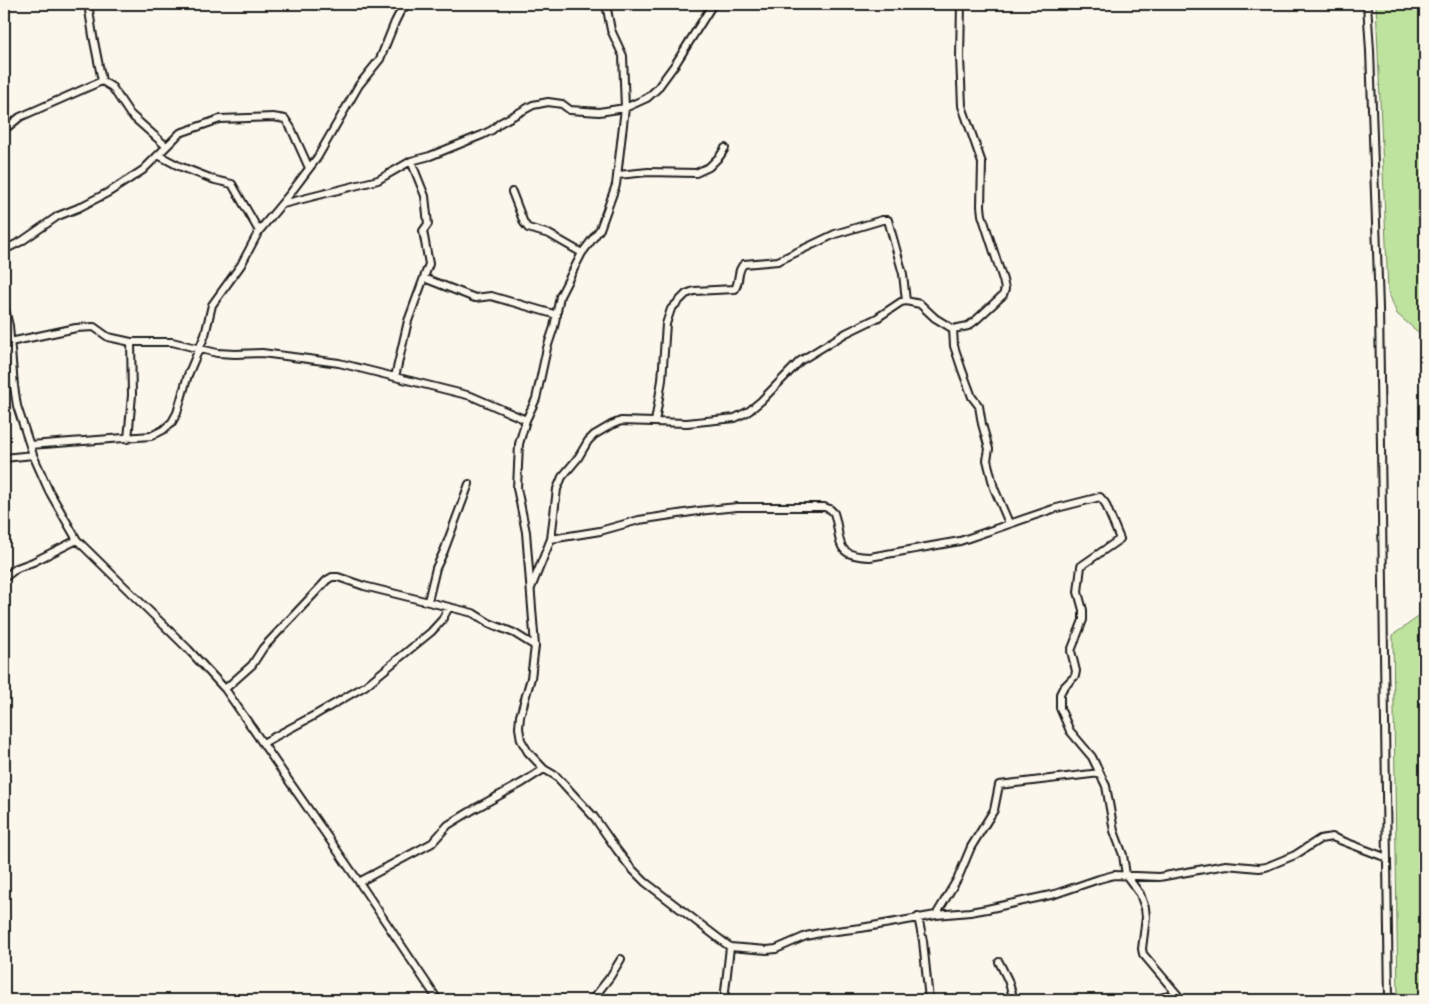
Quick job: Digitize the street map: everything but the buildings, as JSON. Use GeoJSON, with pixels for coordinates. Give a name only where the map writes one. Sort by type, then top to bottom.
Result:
{"type":"FeatureCollection","features":[{"type":"Feature","properties":{"kind":"street"},"geometry":{"type":"LineString","coordinates":[[88,4],[92,36],[102,81],[112,87],[130,114],[166,146]]}},
{"type":"Feature","properties":{"kind":"street"},"geometry":{"type":"LineString","coordinates":[[30,445],[151,436],[163,430],[172,422],[177,413],[188,376],[204,335],[212,305],[241,265],[260,231],[309,168],[333,132],[359,85],[380,58],[398,17],[407,4]]}},
{"type":"Feature","properties":{"kind":"street"},"geometry":{"type":"LineString","coordinates":[[606,4],[610,30],[623,56],[625,108],[618,175],[600,229],[582,253],[560,296],[536,399],[526,420],[519,444],[517,488],[524,517],[535,646],[531,678],[520,716],[519,728],[521,740],[528,752],[544,769],[560,781],[594,817],[630,867],[645,882],[730,947],[767,950],[776,949],[820,932],[861,928],[936,914],[970,912],[1055,894],[1099,879],[1126,875],[1159,877],[1226,865],[1266,867],[1295,854],[1325,837],[1332,837],[1387,858]]}},
{"type":"Feature","properties":{"kind":"street"},"geometry":{"type":"LineString","coordinates":[[282,204],[378,180],[411,161],[430,156],[482,135],[533,105],[548,102],[562,104],[570,110],[599,112],[625,108],[647,98],[657,89],[676,63],[713,4]]}},
{"type":"Feature","properties":{"kind":"street"},"geometry":{"type":"LineString","coordinates":[[530,589],[552,539],[557,489],[562,477],[594,434],[621,421],[687,423],[735,418],[749,411],[800,361],[846,333],[877,318],[894,306],[906,301],[920,304],[935,318],[952,329],[968,326],[1003,295],[1005,289],[1003,280],[982,215],[982,163],[962,106],[960,57],[961,4]]}},
{"type":"Feature","properties":{"kind":"street"},"geometry":{"type":"LineString","coordinates":[[1367,4],[1379,308],[1389,1000]]}},
{"type":"Feature","properties":{"kind":"street"},"geometry":{"type":"LineString","coordinates":[[4,130],[20,117],[102,81]]}},
{"type":"Feature","properties":{"kind":"street"},"geometry":{"type":"LineString","coordinates":[[4,250],[22,241],[58,216],[109,192],[143,170],[180,133],[220,119],[245,116],[281,118],[288,122],[292,128],[309,168]]}},
{"type":"Feature","properties":{"kind":"street"},"geometry":{"type":"LineString","coordinates":[[618,175],[648,172],[696,173],[709,167],[720,156],[724,148]]}},
{"type":"Feature","properties":{"kind":"street"},"geometry":{"type":"LineString","coordinates":[[158,154],[178,166],[215,180],[232,184],[260,231]]}},
{"type":"Feature","properties":{"kind":"street"},"geometry":{"type":"LineString","coordinates":[[395,376],[408,322],[429,260],[423,231],[428,224],[426,205],[423,189],[411,161]]}},
{"type":"Feature","properties":{"kind":"street"},"geometry":{"type":"LineString","coordinates":[[512,192],[524,223],[528,228],[549,234],[582,253]]}},
{"type":"Feature","properties":{"kind":"street"},"geometry":{"type":"LineString","coordinates":[[655,422],[662,380],[666,324],[671,309],[686,294],[694,291],[735,289],[740,269],[744,264],[778,261],[835,234],[882,220],[888,220],[903,274],[906,301]]}},
{"type":"Feature","properties":{"kind":"street"},"geometry":{"type":"LineString","coordinates":[[424,278],[475,298],[491,296],[556,315]]}},
{"type":"Feature","properties":{"kind":"street"},"geometry":{"type":"LineString","coordinates":[[4,305],[9,326],[14,386],[33,455],[49,491],[77,540],[188,649],[225,689],[438,1000]]}},
{"type":"Feature","properties":{"kind":"street"},"geometry":{"type":"LineString","coordinates":[[10,342],[88,326],[99,329],[108,337],[130,342],[172,342],[198,349],[235,354],[271,354],[339,363],[471,396],[526,420]]}},
{"type":"Feature","properties":{"kind":"street"},"geometry":{"type":"LineString","coordinates":[[952,329],[954,346],[962,370],[972,397],[978,406],[989,449],[987,460],[994,488],[1009,523]]}},
{"type":"Feature","properties":{"kind":"street"},"geometry":{"type":"LineString","coordinates":[[128,439],[132,395],[130,342]]}},
{"type":"Feature","properties":{"kind":"street"},"geometry":{"type":"LineString","coordinates":[[4,458],[33,455]]}},
{"type":"Feature","properties":{"kind":"street"},"geometry":{"type":"LineString","coordinates":[[428,601],[436,568],[469,484]]}},
{"type":"Feature","properties":{"kind":"street"},"geometry":{"type":"LineString","coordinates":[[552,539],[600,531],[639,520],[698,511],[737,508],[824,507],[834,513],[841,548],[847,554],[870,558],[946,544],[1067,505],[1100,497],[1105,503],[1119,536],[1119,541],[1081,566],[1078,592],[1083,610],[1083,620],[1071,651],[1076,671],[1075,676],[1063,688],[1059,700],[1060,708],[1067,725],[1092,757],[1109,795],[1114,831],[1123,856],[1126,875],[1140,894],[1145,908],[1143,954],[1182,1000]]}},
{"type":"Feature","properties":{"kind":"street"},"geometry":{"type":"LineString","coordinates":[[4,578],[18,568],[77,540]]}},
{"type":"Feature","properties":{"kind":"street"},"geometry":{"type":"LineString","coordinates":[[225,689],[246,671],[263,648],[332,577],[473,613],[535,646]]}},
{"type":"Feature","properties":{"kind":"street"},"geometry":{"type":"LineString","coordinates":[[263,743],[365,686],[431,632],[442,620],[449,607]]}},
{"type":"Feature","properties":{"kind":"street"},"geometry":{"type":"LineString","coordinates":[[359,882],[432,844],[453,822],[522,784],[544,769]]}},
{"type":"Feature","properties":{"kind":"street"},"geometry":{"type":"LineString","coordinates":[[936,914],[958,878],[971,847],[994,810],[999,785],[1100,773]]}},
{"type":"Feature","properties":{"kind":"street"},"geometry":{"type":"LineString","coordinates":[[918,917],[923,940],[929,1000]]}},
{"type":"Feature","properties":{"kind":"street"},"geometry":{"type":"LineString","coordinates":[[724,1000],[730,947]]}},
{"type":"Feature","properties":{"kind":"street"},"geometry":{"type":"LineString","coordinates":[[592,1000],[610,977],[620,959]]}},
{"type":"Feature","properties":{"kind":"street"},"geometry":{"type":"LineString","coordinates":[[999,962],[1008,980],[1014,1000]]}},
{"type":"Feature","properties":{"kind":"street"},"geometry":{"type":"LineString","coordinates":[[1152,1000],[1176,994]]}},
{"type":"Feature","properties":{"kind":"green space"},"geometry":{"type":"Polygon","coordinates":[[[1376,4],[1425,4],[1425,338],[1397,314],[1388,291],[1376,4]]]}},
{"type":"Feature","properties":{"kind":"green space"},"geometry":{"type":"Polygon","coordinates":[[[1424,613],[1425,1000],[1398,1000],[1393,635],[1424,613]]]}}]}
